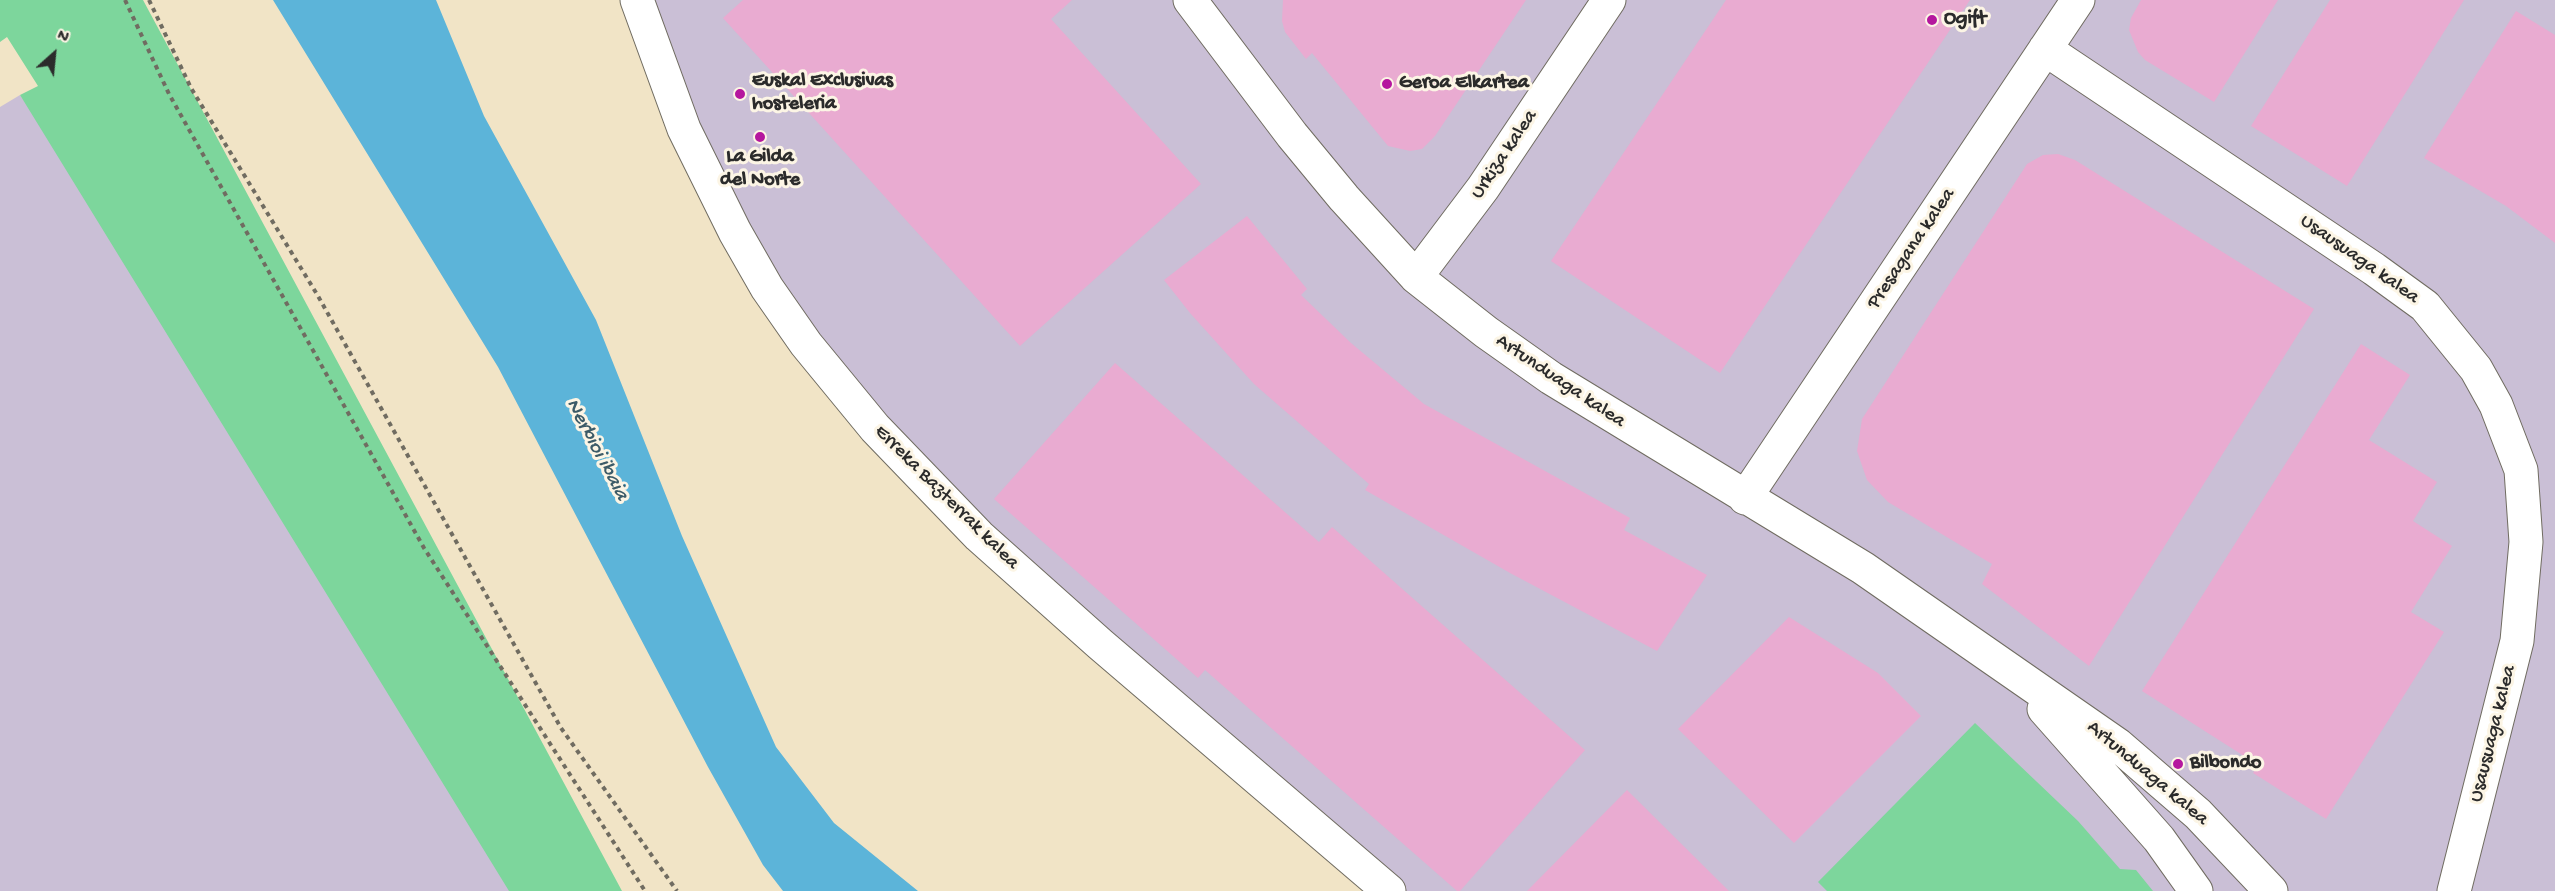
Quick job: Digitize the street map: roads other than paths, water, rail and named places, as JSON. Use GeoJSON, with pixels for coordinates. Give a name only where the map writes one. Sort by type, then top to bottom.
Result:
{"type":"FeatureCollection","features":[{"type":"Feature","properties":{"kind":"street","name":"Erreka Bazterrak kalea"},"geometry":{"type":"LineString","coordinates":[[637,0],[684,129],[735,232],[767,288],[806,344],[875,428],[988,543],[1100,644],[1389,891]]}},
{"type":"Feature","properties":{"kind":"street","name":"Artunduaga kalea"},"geometry":{"type":"LineString","coordinates":[[1190,0],[1292,135],[1344,198],[1416,277],[1486,332],[1551,378],[1863,568],[2118,745],[2198,814],[2271,891]]}},
{"type":"Feature","properties":{"kind":"street","name":"Urkiza kalea"},"geometry":{"type":"LineString","coordinates":[[1416,277],[1483,188],[1609,0]]}},
{"type":"Feature","properties":{"kind":"street","name":"Presagana kalea"},"geometry":{"type":"LineString","coordinates":[[1745,498],[2078,0]]}},
{"type":"Feature","properties":{"kind":"street","name":"Usausuaga kalea"},"geometry":{"type":"LineString","coordinates":[[2045,49],[2364,262],[2425,306],[2476,369],[2496,405],[2521,470],[2526,542],[2517,641],[2454,891]]}},
{"type":"Feature","properties":{"kind":"street","name":"Artunduaga kalea"},"geometry":{"type":"LineString","coordinates":[[2010,671],[2159,839],[2196,891]]}},
{"type":"Feature","properties":{"kind":"water","name":"Nerbioi ibaia"},"geometry":{"type":"Polygon","coordinates":[[[273,0],[436,0],[484,116],[596,320],[682,536],[776,747],[834,823],[918,891],[783,891],[763,865],[708,767],[498,367],[273,0]]]}},
{"type":"Feature","properties":{"kind":"place","name":"Ogift"},"geometry":{"type":"Point","coordinates":[1932,20]}},
{"type":"Feature","properties":{"kind":"place","name":"Geroa Elkartea"},"geometry":{"type":"Point","coordinates":[1387,84]}},
{"type":"Feature","properties":{"kind":"place","name":"Euskal Exclusivas hosteleria"},"geometry":{"type":"Point","coordinates":[740,94]}},
{"type":"Feature","properties":{"kind":"place","name":"La Gilda del Norte"},"geometry":{"type":"Point","coordinates":[760,137]}},
{"type":"Feature","properties":{"kind":"place","name":"Bilbondo"},"geometry":{"type":"Point","coordinates":[2178,764]}}]}
